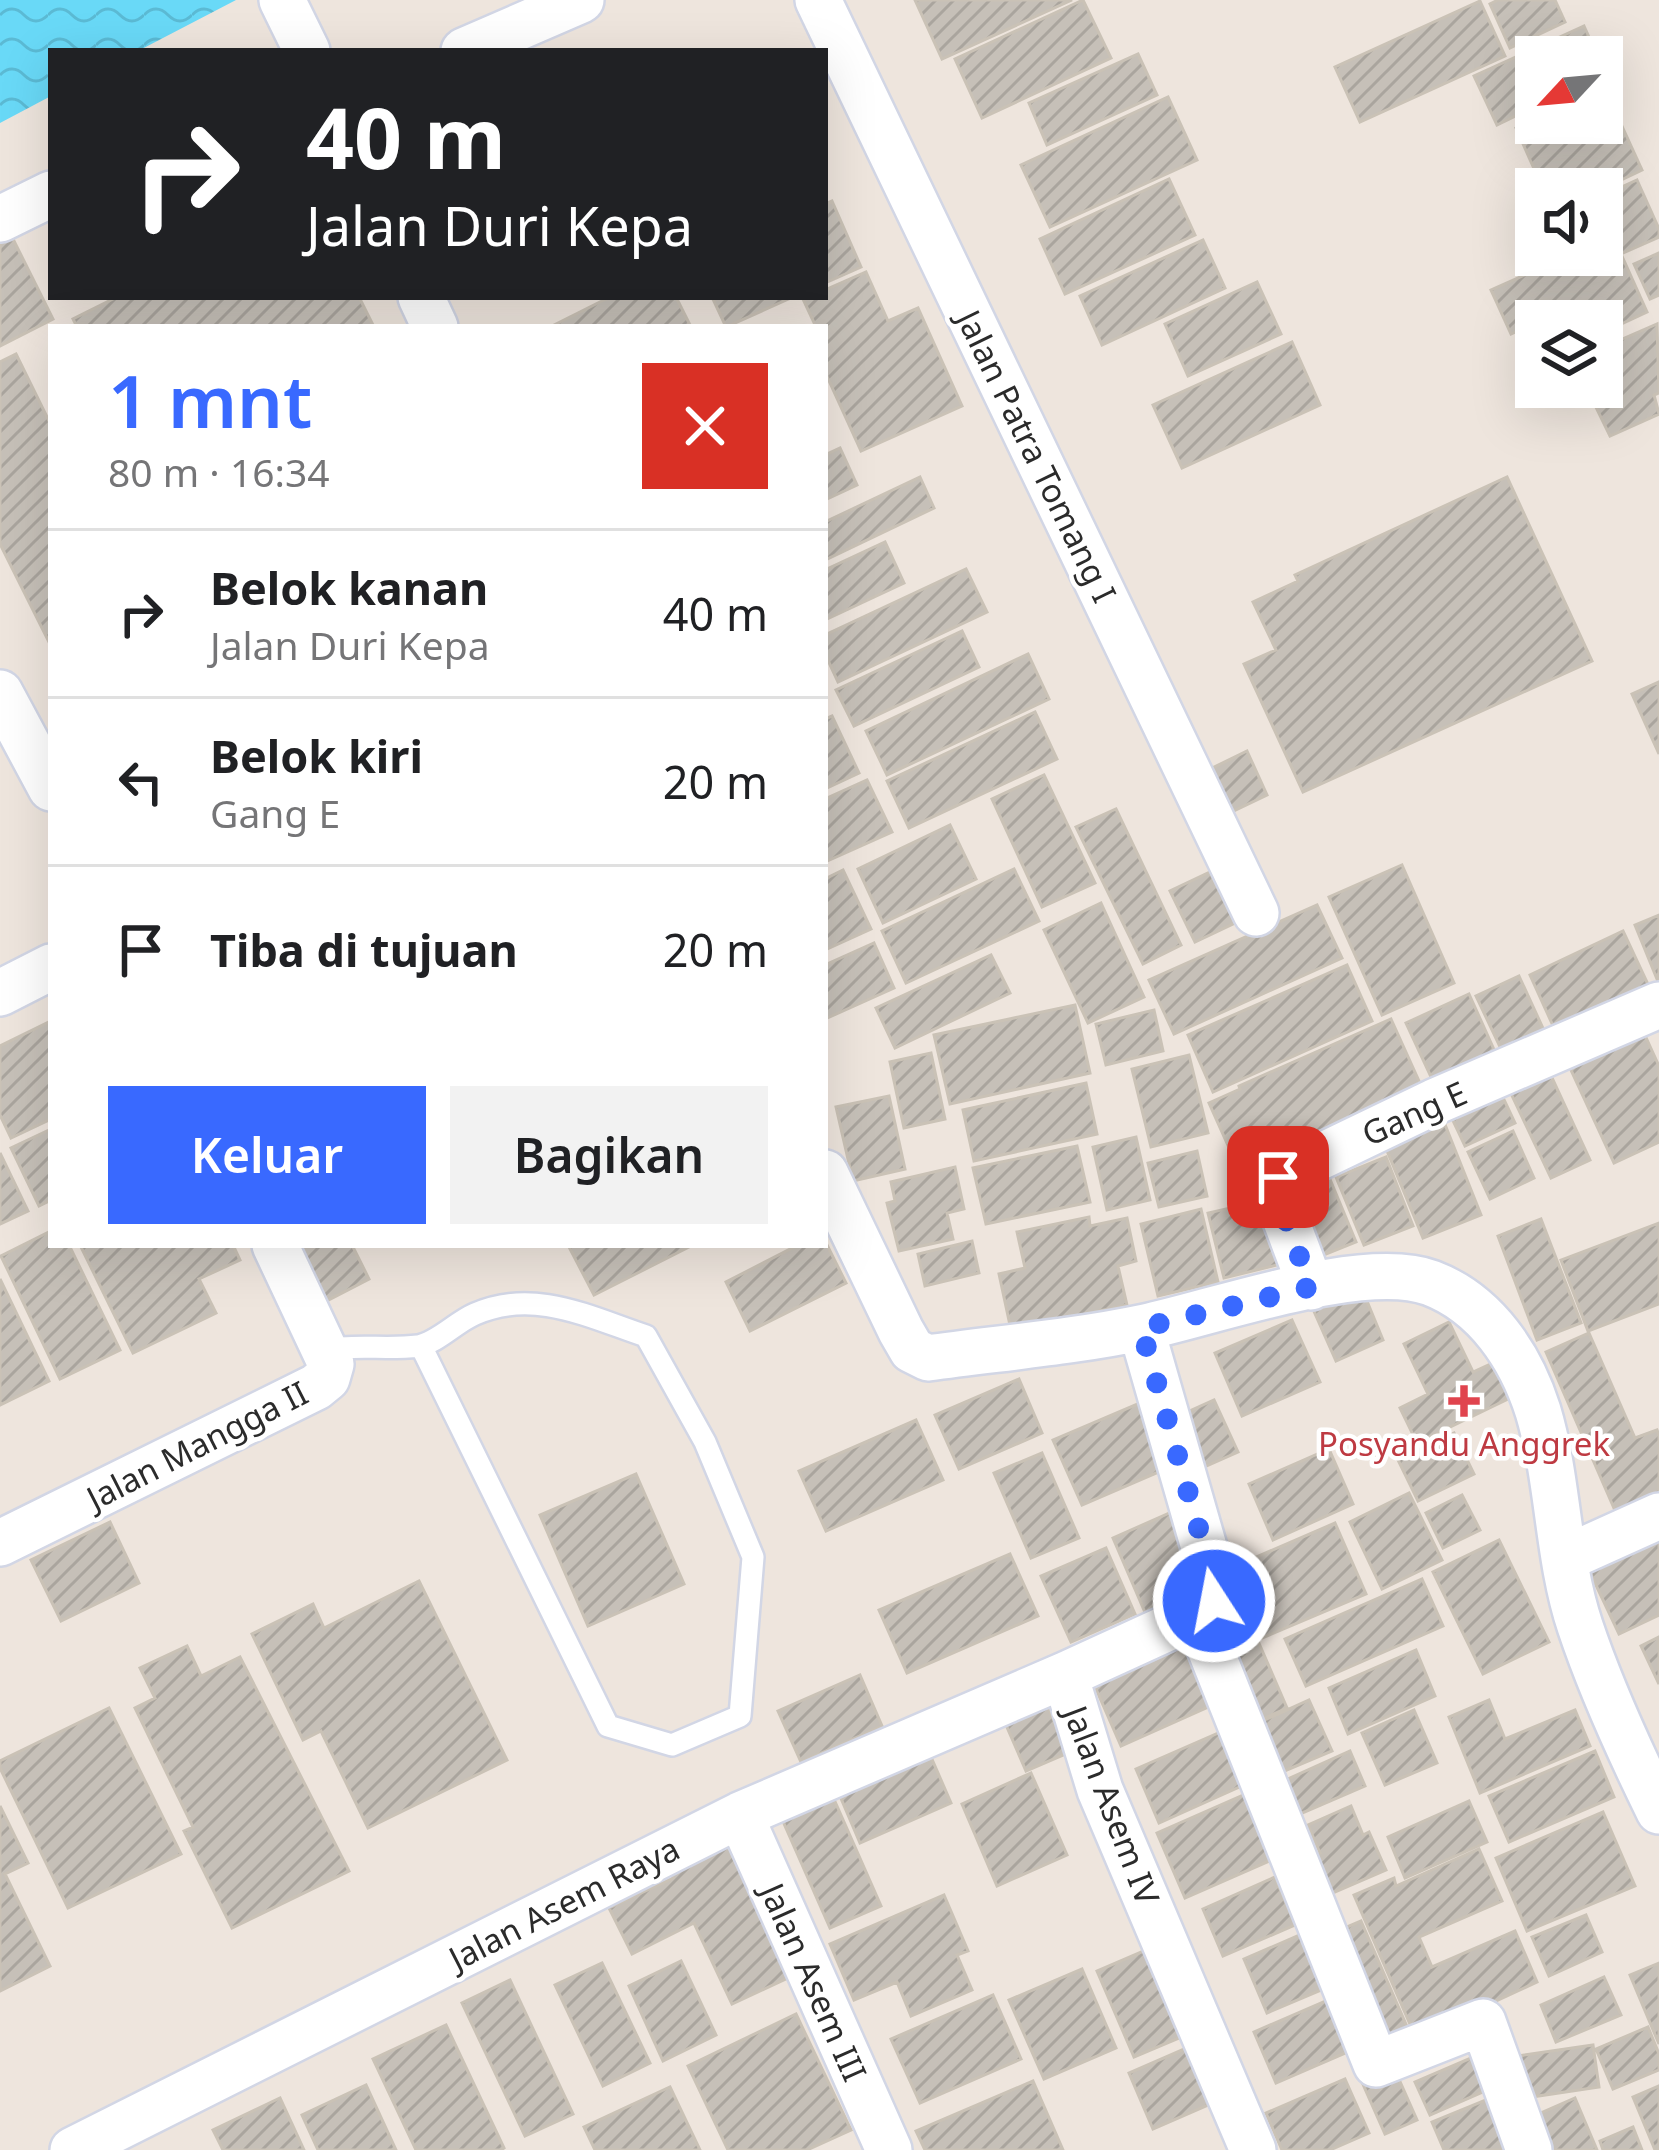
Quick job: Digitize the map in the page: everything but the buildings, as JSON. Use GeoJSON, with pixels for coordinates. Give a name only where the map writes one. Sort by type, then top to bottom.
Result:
{"type":"FeatureCollection","features":[{"type":"Feature","properties":{"kind":"street"},"geometry":{"type":"LineString","coordinates":[[471,48],[581,0]]}},
{"type":"Feature","properties":{"kind":"street","name":"Jalan Patra Tomang I"},"geometry":{"type":"LineString","coordinates":[[818,0],[1256,913]]}},
{"type":"Feature","properties":{"kind":"street"},"geometry":{"type":"LineString","coordinates":[[0,219],[48,195]]}},
{"type":"Feature","properties":{"kind":"street"},"geometry":{"type":"LineString","coordinates":[[0,692],[48,782]]}},
{"type":"Feature","properties":{"kind":"street"},"geometry":{"type":"LineString","coordinates":[[0,993],[48,969]]}},
{"type":"Feature","properties":{"kind":"street","name":"Gang E"},"geometry":{"type":"LineString","coordinates":[[1311,1287],[1273,1186],[1278,1177],[1434,1102],[1659,1005]]}},
{"type":"Feature","properties":{"kind":"street"},"geometry":{"type":"LineString","coordinates":[[828,1178],[911,1350],[928,1358],[1141,1328],[1311,1287],[1404,1277],[1432,1283],[1477,1310],[1520,1365],[1538,1413],[1579,1624],[1659,1811]]}},
{"type":"Feature","properties":{"kind":"street","name":"Jalan Mangga II"},"geometry":{"type":"LineString","coordinates":[[0,1543],[327,1378],[331,1364],[275,1248]]}},
{"type":"Feature","properties":{"kind":"street"},"geometry":{"type":"LineString","coordinates":[[1141,1328],[1216,1589],[1214,1601],[1197,1616],[1376,2064],[1484,2022],[1529,2150]]}},
{"type":"Feature","properties":{"kind":"street"},"geometry":{"type":"LineString","coordinates":[[1567,1558],[1659,1516]]}},
{"type":"Feature","properties":{"kind":"street","name":"Jalan Asem IV"},"geometry":{"type":"LineString","coordinates":[[1197,1616],[1065,1676],[1100,1790],[1253,2150]]}},
{"type":"Feature","properties":{"kind":"street","name":"Jalan Asem Raya"},"geometry":{"type":"LineString","coordinates":[[73,2150],[740,1815],[1065,1676]]}},
{"type":"Feature","properties":{"kind":"street","name":"Jalan Asem III"},"geometry":{"type":"LineString","coordinates":[[740,1815],[889,2150]]}},
{"type":"Feature","properties":{"kind":"lane"},"geometry":{"type":"LineString","coordinates":[[324,1350],[353,1345],[421,1346],[474,1315],[515,1301],[556,1306],[646,1336],[705,1442],[753,1558],[740,1716],[672,1744],[608,1726],[421,1346]]}},
{"type":"Feature","properties":{"kind":"water"},"geometry":{"type":"Polygon","coordinates":[[[0,0],[236,0],[144,48],[48,48],[48,98],[0,123],[0,0]]]}},
{"type":"Feature","properties":{"kind":"place","name":"Posyandu Anggrek"},"geometry":{"type":"Point","coordinates":[1464,1401]}},
{"type":"Feature","properties":{"kind":"route"},"geometry":{"type":"LineString","coordinates":[[1214,1601],[1216,1589],[1141,1328],[1311,1287],[1273,1186],[1278,1177]]}}]}
